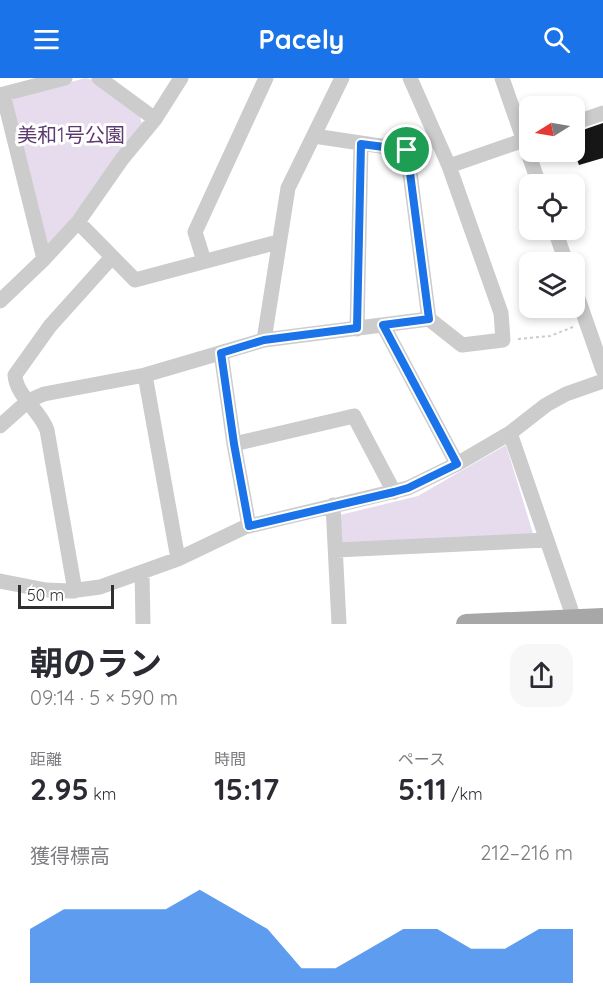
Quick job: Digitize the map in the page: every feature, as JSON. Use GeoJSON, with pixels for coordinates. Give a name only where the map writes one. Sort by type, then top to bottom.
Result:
{"type":"FeatureCollection","features":[{"type":"Feature","properties":{"kind":"main road"},"geometry":{"type":"LineString","coordinates":[[466,624],[603,618]]}},
{"type":"Feature","properties":{"kind":"street"},"geometry":{"type":"LineString","coordinates":[[44,259],[1,94],[65,78]]}},
{"type":"Feature","properties":{"kind":"street"},"geometry":{"type":"LineString","coordinates":[[99,78],[155,119]]}},
{"type":"Feature","properties":{"kind":"street"},"geometry":{"type":"LineString","coordinates":[[0,301],[44,259],[78,222],[122,159],[155,119],[181,78]]}},
{"type":"Feature","properties":{"kind":"street"},"geometry":{"type":"LineString","coordinates":[[204,261],[195,232],[266,78]]}},
{"type":"Feature","properties":{"kind":"street"},"geometry":{"type":"LineString","coordinates":[[264,340],[288,189],[342,78]]}},
{"type":"Feature","properties":{"kind":"street"},"geometry":{"type":"LineString","coordinates":[[314,136],[407,150],[429,319],[462,345],[503,340],[501,313],[449,166],[410,78]]}},
{"type":"Feature","properties":{"kind":"street"},"geometry":{"type":"LineString","coordinates":[[502,78],[519,119]]}},
{"type":"Feature","properties":{"kind":"street"},"geometry":{"type":"LineString","coordinates":[[585,119],[603,112]]}},
{"type":"Feature","properties":{"kind":"street"},"geometry":{"type":"LineString","coordinates":[[449,166],[519,142]]}},
{"type":"Feature","properties":{"kind":"street"},"geometry":{"type":"LineString","coordinates":[[357,328],[361,144]]}},
{"type":"Feature","properties":{"kind":"street"},"geometry":{"type":"LineString","coordinates":[[78,222],[135,280],[278,242]]}},
{"type":"Feature","properties":{"kind":"street"},"geometry":{"type":"LineString","coordinates":[[75,591],[47,430],[16,382],[16,371],[50,326],[112,257]]}},
{"type":"Feature","properties":{"kind":"street"},"geometry":{"type":"LineString","coordinates":[[585,318],[603,370]]}},
{"type":"Feature","properties":{"kind":"street"},"geometry":{"type":"LineString","coordinates":[[0,426],[28,401],[44,394],[145,375],[264,340],[429,319]]}},
{"type":"Feature","properties":{"kind":"street"},"geometry":{"type":"LineString","coordinates":[[383,325],[457,464]]}},
{"type":"Feature","properties":{"kind":"street"},"geometry":{"type":"LineString","coordinates":[[221,353],[249,526]]}},
{"type":"Feature","properties":{"kind":"street"},"geometry":{"type":"LineString","coordinates":[[145,375],[178,559]]}},
{"type":"Feature","properties":{"kind":"street"},"geometry":{"type":"LineString","coordinates":[[0,581],[46,590],[75,591],[100,587],[178,559],[249,526],[408,488],[457,464],[510,433],[546,405],[566,394],[603,381]]}},
{"type":"Feature","properties":{"kind":"street"},"geometry":{"type":"LineString","coordinates":[[234,444],[354,416],[394,492]]}},
{"type":"Feature","properties":{"kind":"street"},"geometry":{"type":"LineString","coordinates":[[510,433],[571,610],[571,619]]}},
{"type":"Feature","properties":{"kind":"street"},"geometry":{"type":"LineString","coordinates":[[333,505],[339,624]]}},
{"type":"Feature","properties":{"kind":"street"},"geometry":{"type":"LineString","coordinates":[[336,550],[547,540]]}},
{"type":"Feature","properties":{"kind":"street"},"geometry":{"type":"LineString","coordinates":[[142,572],[143,624]]}},
{"type":"Feature","properties":{"kind":"path"},"geometry":{"type":"LineString","coordinates":[[503,340],[550,336],[573,327]]}},
{"type":"Feature","properties":{"kind":"green space","name":"美和1号公園"},"geometry":{"type":"Polygon","coordinates":[[[85,78],[94,80],[140,115],[142,125],[52,244],[44,243],[9,104],[13,99],[85,78]]]}},
{"type":"Feature","properties":{"kind":"green space"},"geometry":{"type":"Polygon","coordinates":[[[506,445],[534,537],[342,547],[340,515],[418,496],[506,445]]]}},
{"type":"Feature","properties":{"kind":"building"},"geometry":{"type":"Polygon","coordinates":[[[603,123],[603,158],[579,165],[578,162],[585,162],[585,129],[603,123]]]}},
{"type":"Feature","properties":{"kind":"route"},"geometry":{"type":"LineString","coordinates":[[361,144],[407,150],[429,319],[383,325],[457,464],[408,488],[249,526],[221,353],[264,340],[357,328],[361,144]]}}]}
